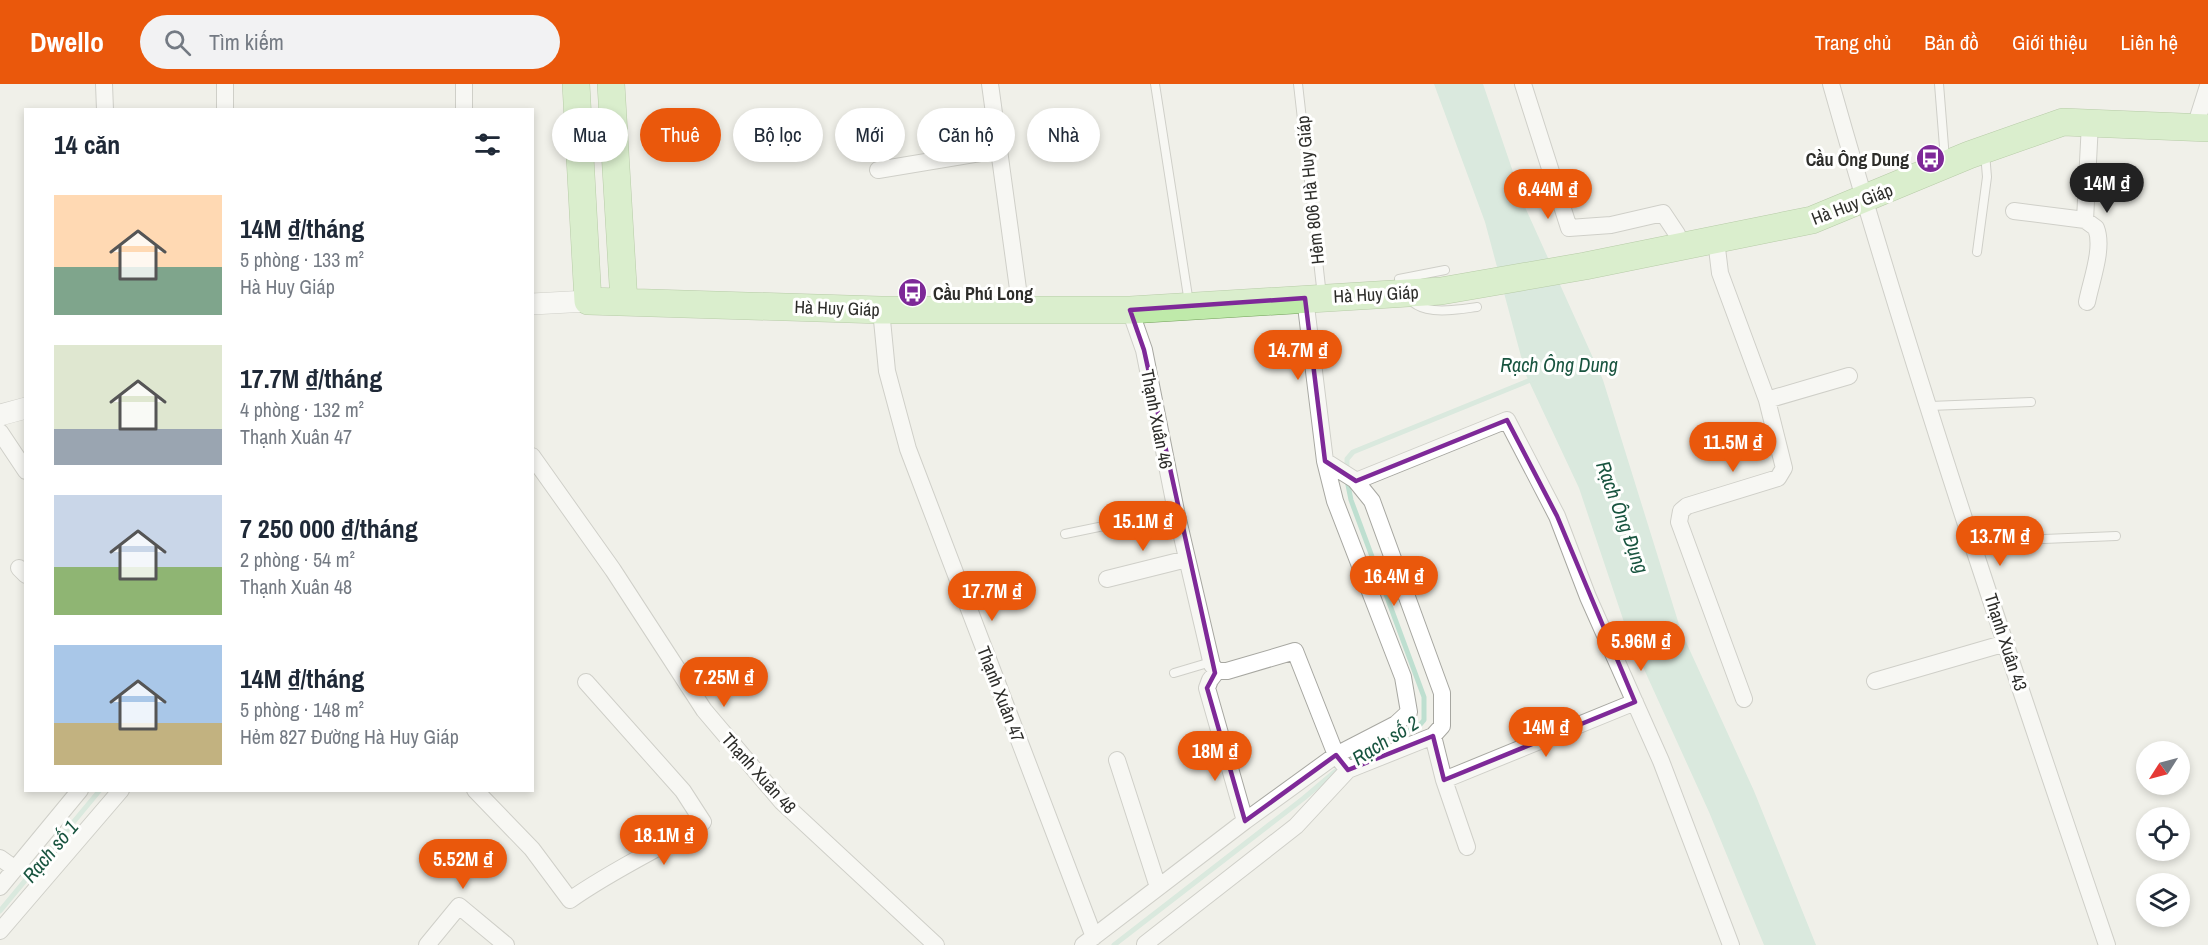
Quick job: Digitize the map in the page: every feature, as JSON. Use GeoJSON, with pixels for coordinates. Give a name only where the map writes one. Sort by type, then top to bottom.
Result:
{"type":"FeatureCollection","features":[{"type":"Feature","properties":{"kind":"main road"},"geometry":{"type":"LineString","coordinates":[[576,84],[588,301]]}},
{"type":"Feature","properties":{"kind":"main road"},"geometry":{"type":"LineString","coordinates":[[611,84],[624,302]]}},
{"type":"Feature","properties":{"kind":"main road","name":"Hà Huy Giáp"},"geometry":{"type":"LineString","coordinates":[[588,301],[881,310],[1130,310],[1402,293],[1443,281],[1585,266],[1812,220],[1984,150],[2063,122],[2201,127]]}},
{"type":"Feature","properties":{"kind":"street"},"geometry":{"type":"LineString","coordinates":[[104,84],[105,108]]}},
{"type":"Feature","properties":{"kind":"street"},"geometry":{"type":"LineString","coordinates":[[225,84],[225,108]]}},
{"type":"Feature","properties":{"kind":"street"},"geometry":{"type":"LineString","coordinates":[[464,84],[464,108]]}},
{"type":"Feature","properties":{"kind":"street"},"geometry":{"type":"LineString","coordinates":[[990,84],[993,108]]}},
{"type":"Feature","properties":{"kind":"street"},"geometry":{"type":"LineString","coordinates":[[1523,84],[1569,228],[1611,225],[1663,213],[1677,234],[1675,247]]}},
{"type":"Feature","properties":{"kind":"street","name":"Thạnh Xuân 43"},"geometry":{"type":"LineString","coordinates":[[1831,84],[1864,200],[1973,542],[2107,945]]}},
{"type":"Feature","properties":{"kind":"street"},"geometry":{"type":"LineString","coordinates":[[2201,127],[2208,86]]}},
{"type":"Feature","properties":{"kind":"street"},"geometry":{"type":"LineString","coordinates":[[2085,220],[2091,123]]}},
{"type":"Feature","properties":{"kind":"street"},"geometry":{"type":"LineString","coordinates":[[878,170],[926,162]]}},
{"type":"Feature","properties":{"kind":"street"},"geometry":{"type":"LineString","coordinates":[[1000,162],[1021,311]]}},
{"type":"Feature","properties":{"kind":"street"},"geometry":{"type":"LineString","coordinates":[[2014,211],[2085,220],[2096,228],[2099,237],[2086,302]]}},
{"type":"Feature","properties":{"kind":"street"},"geometry":{"type":"LineString","coordinates":[[1716,240],[1720,273],[1767,400],[1784,468],[1778,478],[1687,506],[1681,511],[1679,522],[1744,699]]}},
{"type":"Feature","properties":{"kind":"street"},"geometry":{"type":"LineString","coordinates":[[1088,941],[1336,754],[1405,718],[1409,712],[1403,677],[1335,501],[1313,297]]}},
{"type":"Feature","properties":{"kind":"street","name":"Hà Huy Giáp"},"geometry":{"type":"LineString","coordinates":[[534,304],[588,301]]}},
{"type":"Feature","properties":{"kind":"street","name":"Thạnh Xuân 47"},"geometry":{"type":"LineString","coordinates":[[881,310],[887,371],[908,449],[1088,941]]}},
{"type":"Feature","properties":{"kind":"street","name":"Thạnh Xuân 46"},"geometry":{"type":"LineString","coordinates":[[1130,310],[1144,350],[1176,511],[1214,666]]}},
{"type":"Feature","properties":{"kind":"street"},"geometry":{"type":"LineString","coordinates":[[1767,400],[1849,376]]}},
{"type":"Feature","properties":{"kind":"street"},"geometry":{"type":"LineString","coordinates":[[0,415],[24,409]]}},
{"type":"Feature","properties":{"kind":"street"},"geometry":{"type":"LineString","coordinates":[[1356,481],[1507,420],[1557,516],[1588,597],[1661,761],[1731,945]]}},
{"type":"Feature","properties":{"kind":"street"},"geometry":{"type":"LineString","coordinates":[[0,432],[24,468]]}},
{"type":"Feature","properties":{"kind":"street","name":"Thạnh Xuân 48"},"geometry":{"type":"LineString","coordinates":[[534,459],[614,570],[704,710],[782,801],[936,945]]}},
{"type":"Feature","properties":{"kind":"street"},"geometry":{"type":"LineString","coordinates":[[1145,945],[1296,826],[1348,770],[1433,736],[1442,726],[1442,693],[1372,501],[1356,481],[1332,464]]}},
{"type":"Feature","properties":{"kind":"street"},"geometry":{"type":"LineString","coordinates":[[1107,579],[1187,559]]}},
{"type":"Feature","properties":{"kind":"street"},"geometry":{"type":"LineString","coordinates":[[1875,681],[2006,643]]}},
{"type":"Feature","properties":{"kind":"street"},"geometry":{"type":"LineString","coordinates":[[1245,821],[1207,688],[1214,666],[1227,671],[1295,651],[1336,754],[1348,770]]}},
{"type":"Feature","properties":{"kind":"street"},"geometry":{"type":"LineString","coordinates":[[478,792],[532,849],[570,900],[604,876],[648,855],[703,822],[683,791],[586,682]]}},
{"type":"Feature","properties":{"kind":"street"},"geometry":{"type":"LineString","coordinates":[[1444,780],[1635,702]]}},
{"type":"Feature","properties":{"kind":"street"},"geometry":{"type":"LineString","coordinates":[[1433,736],[1444,780],[1467,847]]}},
{"type":"Feature","properties":{"kind":"street"},"geometry":{"type":"LineString","coordinates":[[1117,760],[1158,887]]}},
{"type":"Feature","properties":{"kind":"street"},"geometry":{"type":"LineString","coordinates":[[0,887],[78,792]]}},
{"type":"Feature","properties":{"kind":"street"},"geometry":{"type":"LineString","coordinates":[[0,931],[120,792]]}},
{"type":"Feature","properties":{"kind":"street"},"geometry":{"type":"LineString","coordinates":[[0,858],[15,868]]}},
{"type":"Feature","properties":{"kind":"street"},"geometry":{"type":"LineString","coordinates":[[427,945],[459,906],[506,945]]}},
{"type":"Feature","properties":{"kind":"lane"},"geometry":{"type":"LineString","coordinates":[[1155,84],[1189,305]]}},
{"type":"Feature","properties":{"kind":"lane","name":"Hẻm 806 Hà Huy Giáp"},"geometry":{"type":"LineString","coordinates":[[1298,84],[1313,297]]}},
{"type":"Feature","properties":{"kind":"lane"},"geometry":{"type":"LineString","coordinates":[[1939,84],[1946,166]]}},
{"type":"Feature","properties":{"kind":"lane"},"geometry":{"type":"LineString","coordinates":[[1977,252],[1987,177],[1984,150]]}},
{"type":"Feature","properties":{"kind":"lane"},"geometry":{"type":"LineString","coordinates":[[1402,293],[1418,307],[1446,311],[1477,307]]}},
{"type":"Feature","properties":{"kind":"lane"},"geometry":{"type":"LineString","coordinates":[[1930,406],[2031,402]]}},
{"type":"Feature","properties":{"kind":"lane"},"geometry":{"type":"LineString","coordinates":[[1065,534],[1176,511]]}},
{"type":"Feature","properties":{"kind":"lane"},"geometry":{"type":"LineString","coordinates":[[1973,542],[2115,536]]}},
{"type":"Feature","properties":{"kind":"lane"},"geometry":{"type":"LineString","coordinates":[[1174,673],[1214,666]]}},
{"type":"Feature","properties":{"kind":"lane"},"geometry":{"type":"LineString","coordinates":[[2107,945],[2115,945]]}},
{"type":"Feature","properties":{"kind":"highlighted area"},"geometry":{"type":"Polygon","coordinates":[[[1305,298],[1325,461],[1356,481],[1507,420],[1557,516],[1635,702],[1444,780],[1433,736],[1348,770],[1336,755],[1245,821],[1207,688],[1215,673],[1144,350],[1130,310],[1305,298]]]}},
{"type":"Feature","properties":{"kind":"water","name":"Rạch Ông Dung"},"geometry":{"type":"Polygon","coordinates":[[[1434,84],[1483,84],[1525,207],[1603,380],[1681,631],[1754,791],[1816,945],[1764,945],[1709,812],[1628,634],[1579,488],[1526,375],[1485,222],[1434,84]]]}},
{"type":"Feature","properties":{"kind":"waterway","name":"Rạch số 2"},"geometry":{"type":"LineString","coordinates":[[1347,471],[1347,459],[1353,452],[1533,379]]}},
{"type":"Feature","properties":{"kind":"waterway","name":"Rạch số 2"},"geometry":{"type":"LineString","coordinates":[[1114,945],[1304,798],[1351,758],[1419,726],[1424,720],[1424,697],[1351,500],[1347,480]]}},
{"type":"Feature","properties":{"kind":"waterway","name":"Rạch số 1"},"geometry":{"type":"LineString","coordinates":[[0,911],[98,792]]}},
{"type":"Feature","properties":{"kind":"place","name":"Cầu Ông Dung"},"geometry":{"type":"Point","coordinates":[1930,159]}},
{"type":"Feature","properties":{"kind":"place","name":"Cầu Phú Long"},"geometry":{"type":"Point","coordinates":[912,293]}},
{"type":"Feature","properties":{"kind":"water label","name":"Rạch Ông Đụng"},"geometry":{"type":"Point","coordinates":[1623,517]}}]}
